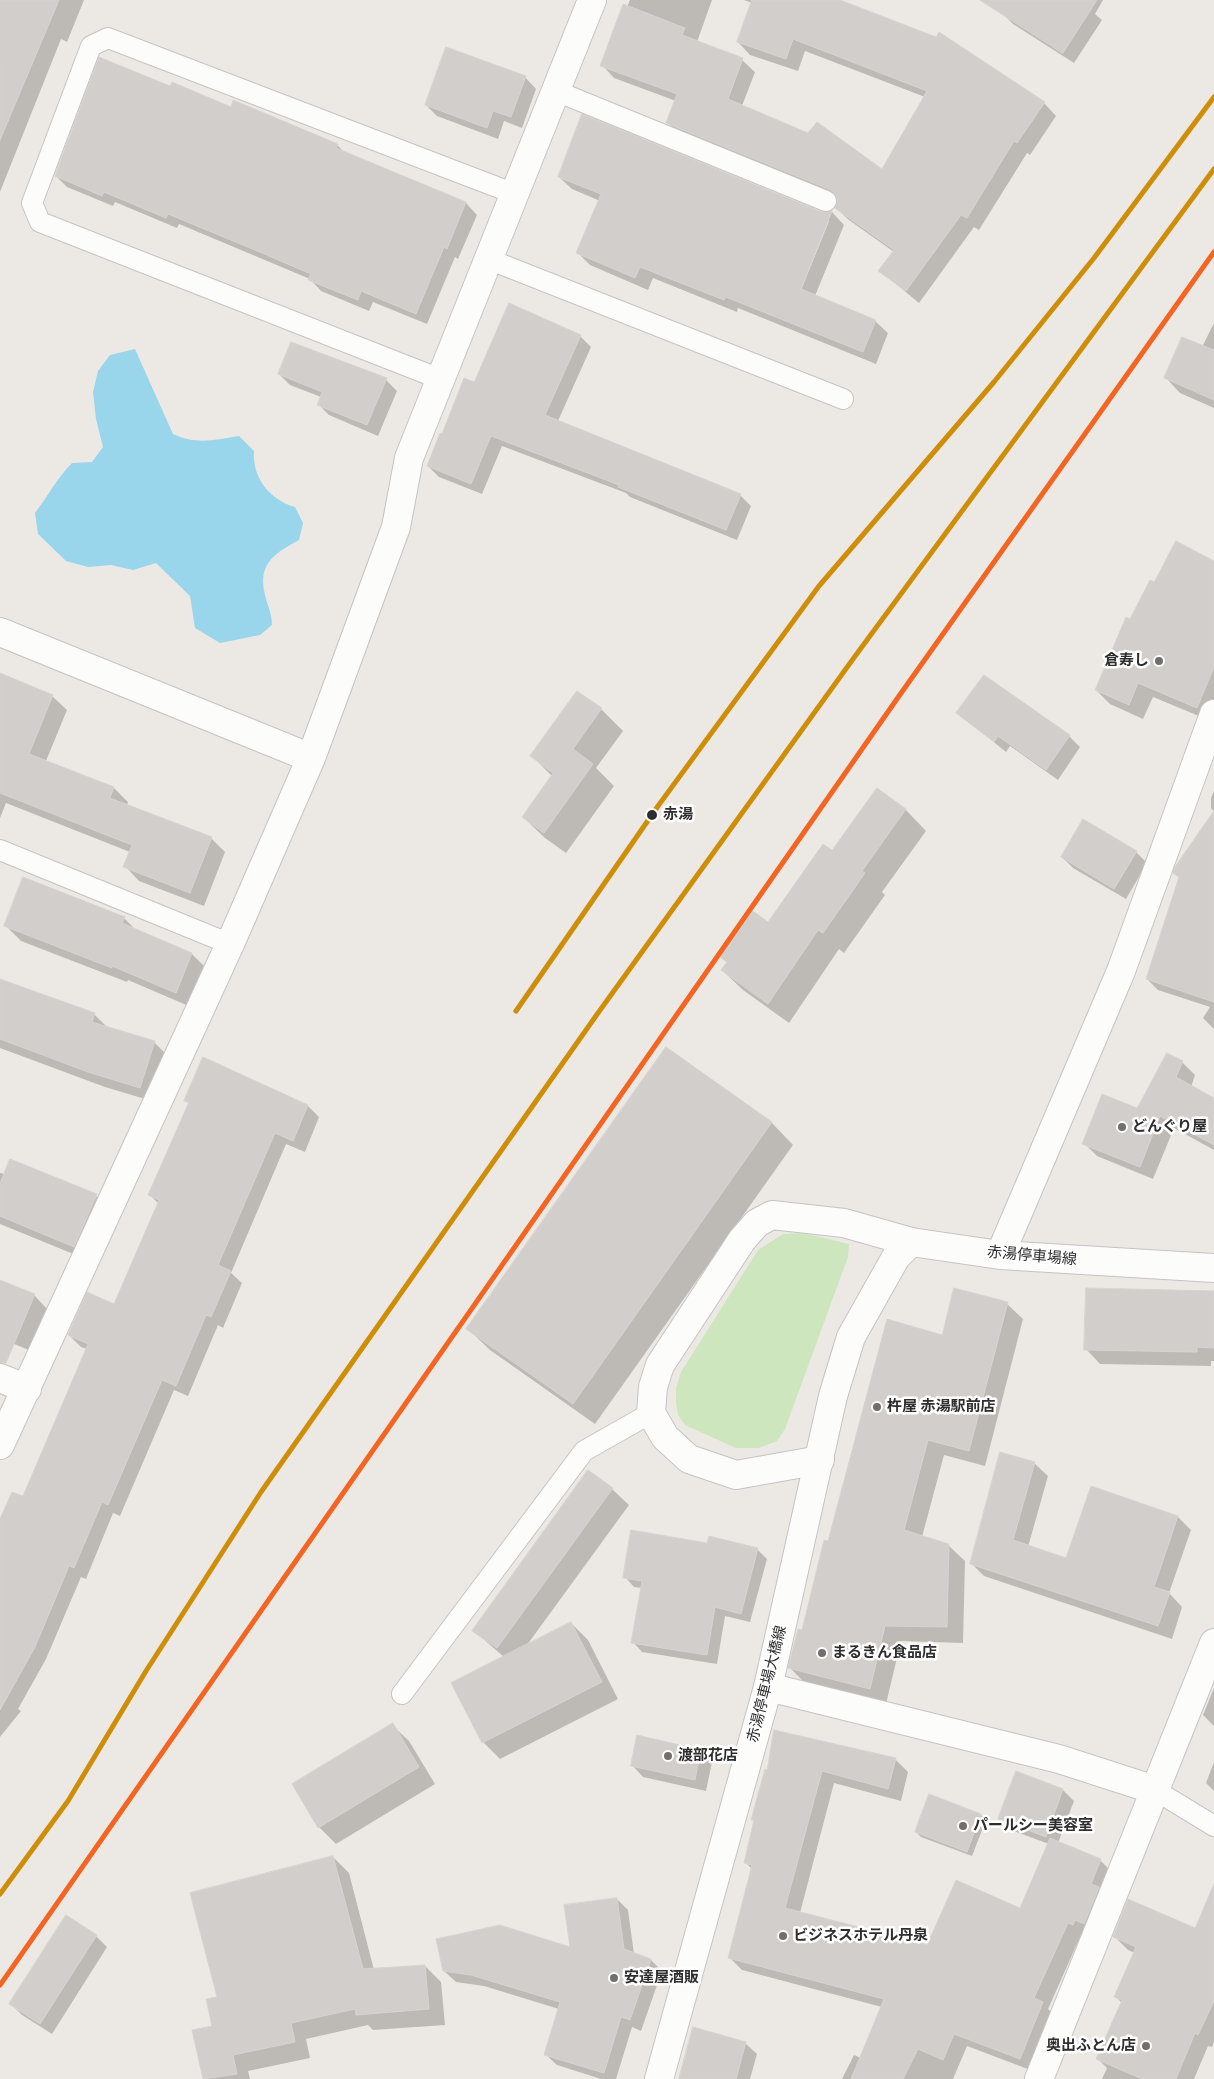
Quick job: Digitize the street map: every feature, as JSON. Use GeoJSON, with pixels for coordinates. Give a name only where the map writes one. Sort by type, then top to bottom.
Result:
{"type":"FeatureCollection","features":[{"type":"Feature","properties":{"kind":"street"},"geometry":{"type":"LineString","coordinates":[[0,1445],[230,944],[311,758],[396,527],[409,458],[592,0]]}},
{"type":"Feature","properties":{"kind":"street"},"geometry":{"type":"LineString","coordinates":[[0,632],[311,758]]}},
{"type":"Feature","properties":{"kind":"street"},"geometry":{"type":"LineString","coordinates":[[1000,1255],[1121,970],[1214,714]]}},
{"type":"Feature","properties":{"kind":"street","name":"赤湯停車場線"},"geometry":{"type":"LineString","coordinates":[[651,1413],[653,1387],[660,1365],[742,1240],[757,1223],[772,1215],[805,1217],[844,1223],[911,1242],[1000,1255],[1214,1268]]}},
{"type":"Feature","properties":{"kind":"street","name":"赤湯停車場大橋線"},"geometry":{"type":"LineString","coordinates":[[659,2079],[768,1687],[834,1396],[851,1337],[896,1257],[911,1242]]}},
{"type":"Feature","properties":{"kind":"street"},"geometry":{"type":"LineString","coordinates":[[0,1378],[27,1389]]}},
{"type":"Feature","properties":{"kind":"street"},"geometry":{"type":"LineString","coordinates":[[651,1413],[665,1436],[689,1459],[736,1475],[820,1460]]}},
{"type":"Feature","properties":{"kind":"street"},"geometry":{"type":"LineString","coordinates":[[1039,2079],[1214,1643]]}},
{"type":"Feature","properties":{"kind":"street"},"geometry":{"type":"LineString","coordinates":[[768,1687],[1058,1759],[1155,1790]]}},
{"type":"Feature","properties":{"kind":"lane"},"geometry":{"type":"LineString","coordinates":[[440,379],[40,222],[32,203],[92,46],[108,38],[515,194]]}},
{"type":"Feature","properties":{"kind":"lane"},"geometry":{"type":"LineString","coordinates":[[556,91],[826,201]]}},
{"type":"Feature","properties":{"kind":"lane"},"geometry":{"type":"LineString","coordinates":[[488,259],[843,399]]}},
{"type":"Feature","properties":{"kind":"lane"},"geometry":{"type":"LineString","coordinates":[[0,850],[230,944]]}},
{"type":"Feature","properties":{"kind":"lane"},"geometry":{"type":"LineString","coordinates":[[402,1694],[584,1451],[651,1413]]}},
{"type":"Feature","properties":{"kind":"lane"},"geometry":{"type":"LineString","coordinates":[[1155,1790],[1214,1826]]}},
{"type":"Feature","properties":{"kind":"green space"},"geometry":{"type":"Polygon","coordinates":[[[803,1233],[849,1244],[848,1257],[785,1429],[777,1441],[759,1448],[736,1448],[685,1425],[678,1415],[676,1402],[676,1388],[681,1372],[758,1250],[783,1234],[803,1233]]]}},
{"type":"Feature","properties":{"kind":"water"},"geometry":{"type":"Polygon","coordinates":[[[135,349],[173,434],[198,441],[239,436],[254,451],[256,470],[264,486],[278,499],[295,507],[303,523],[299,540],[271,559],[264,572],[264,590],[272,625],[260,635],[220,643],[195,628],[190,596],[156,563],[133,570],[111,565],[88,567],[66,561],[38,534],[35,513],[62,475],[72,463],[92,462],[103,447],[96,419],[93,392],[98,371],[110,355],[135,349]]]}},
{"type":"Feature","properties":{"kind":"building"},"geometry":{"type":"Polygon","coordinates":[[[0,0],[59,0],[0,140],[0,0]]]}},
{"type":"Feature","properties":{"kind":"building"},"geometry":{"type":"Polygon","coordinates":[[[752,0],[840,0],[936,37],[939,32],[1045,102],[1017,143],[1014,141],[967,218],[961,215],[906,291],[878,271],[894,250],[835,208],[838,199],[831,190],[666,123],[677,94],[600,66],[623,4],[685,28],[682,35],[743,58],[728,99],[808,133],[817,122],[882,169],[927,91],[793,39],[786,59],[737,42],[752,0]]]}},
{"type":"Feature","properties":{"kind":"building"},"geometry":{"type":"Polygon","coordinates":[[[980,0],[1097,0],[1063,53],[980,0]]]}},
{"type":"Feature","properties":{"kind":"building"},"geometry":{"type":"Polygon","coordinates":[[[446,47],[526,76],[511,117],[493,111],[487,128],[425,105],[446,47]]]}},
{"type":"Feature","properties":{"kind":"building"},"geometry":{"type":"Polygon","coordinates":[[[99,57],[170,86],[172,82],[231,107],[233,100],[338,144],[336,148],[466,202],[447,249],[444,247],[416,314],[361,291],[358,300],[308,280],[311,274],[168,214],[166,218],[104,192],[102,196],[55,176],[99,57]]]}},
{"type":"Feature","properties":{"kind":"building"},"geometry":{"type":"Polygon","coordinates":[[[582,114],[822,212],[832,211],[801,289],[876,320],[863,352],[726,297],[724,300],[640,267],[635,278],[576,253],[601,194],[558,177],[582,114]]]}},
{"type":"Feature","properties":{"kind":"building"},"geometry":{"type":"Polygon","coordinates":[[[509,303],[581,335],[545,415],[741,494],[726,530],[618,487],[619,485],[491,436],[471,484],[427,466],[464,378],[474,382],[509,303]]]}},
{"type":"Feature","properties":{"kind":"building"},"geometry":{"type":"Polygon","coordinates":[[[1182,337],[1214,350],[1214,400],[1164,378],[1182,337]]]}},
{"type":"Feature","properties":{"kind":"building"},"geometry":{"type":"Polygon","coordinates":[[[291,342],[387,378],[367,425],[317,405],[322,392],[278,374],[291,342]]]}},
{"type":"Feature","properties":{"kind":"building"},"geometry":{"type":"Polygon","coordinates":[[[1176,541],[1214,561],[1214,667],[1197,708],[1138,683],[1129,705],[1095,690],[1126,617],[1130,619],[1150,580],[1154,582],[1176,541]]]}},
{"type":"Feature","properties":{"kind":"building"},"geometry":{"type":"Polygon","coordinates":[[[0,673],[53,695],[29,754],[114,787],[110,798],[212,837],[190,893],[123,867],[132,845],[0,793],[0,673]]]}},
{"type":"Feature","properties":{"kind":"building"},"geometry":{"type":"Polygon","coordinates":[[[984,675],[1070,735],[1046,770],[998,736],[994,742],[956,713],[984,675]]]}},
{"type":"Feature","properties":{"kind":"building"},"geometry":{"type":"Polygon","coordinates":[[[577,691],[602,708],[573,749],[593,764],[544,833],[522,817],[553,773],[530,756],[577,691]]]}},
{"type":"Feature","properties":{"kind":"building"},"geometry":{"type":"Polygon","coordinates":[[[877,788],[906,809],[862,871],[865,873],[823,933],[818,930],[768,1004],[721,970],[727,962],[720,957],[753,911],[768,922],[823,844],[832,850],[877,788]]]}},
{"type":"Feature","properties":{"kind":"building"},"geometry":{"type":"Polygon","coordinates":[[[1214,811],[1214,1002],[1146,979],[1179,877],[1173,873],[1175,867],[1214,811]]]}},
{"type":"Feature","properties":{"kind":"building"},"geometry":{"type":"Polygon","coordinates":[[[1083,819],[1137,851],[1114,889],[1061,857],[1083,819]]]}},
{"type":"Feature","properties":{"kind":"building"},"geometry":{"type":"Polygon","coordinates":[[[23,877],[125,917],[122,923],[192,953],[176,993],[112,966],[112,968],[4,926],[23,877]]]}},
{"type":"Feature","properties":{"kind":"building"},"geometry":{"type":"Polygon","coordinates":[[[0,979],[95,1013],[92,1022],[155,1041],[140,1088],[88,1072],[0,1039],[0,979]]]}},
{"type":"Feature","properties":{"kind":"building"},"geometry":{"type":"Polygon","coordinates":[[[666,1047],[772,1122],[573,1404],[466,1329],[666,1047]]]}},
{"type":"Feature","properties":{"kind":"building"},"geometry":{"type":"Polygon","coordinates":[[[1167,1053],[1183,1061],[1176,1077],[1214,1098],[1214,1145],[1160,1116],[1140,1167],[1082,1144],[1102,1094],[1137,1108],[1167,1053]]]}},
{"type":"Feature","properties":{"kind":"building"},"geometry":{"type":"Polygon","coordinates":[[[203,1057],[308,1105],[293,1141],[275,1133],[218,1265],[231,1271],[211,1317],[206,1315],[176,1386],[162,1380],[108,1505],[102,1502],[74,1568],[69,1566],[35,1647],[0,1710],[0,1519],[12,1492],[23,1496],[88,1344],[68,1335],[87,1292],[114,1304],[159,1200],[148,1195],[189,1102],[184,1101],[203,1057]]]}},
{"type":"Feature","properties":{"kind":"building"},"geometry":{"type":"Polygon","coordinates":[[[10,1159],[97,1194],[74,1247],[0,1216],[0,1184],[10,1159]]]}},
{"type":"Feature","properties":{"kind":"building"},"geometry":{"type":"Polygon","coordinates":[[[0,1280],[35,1294],[6,1363],[0,1363],[0,1280]]]}},
{"type":"Feature","properties":{"kind":"building"},"geometry":{"type":"Polygon","coordinates":[[[954,1288],[1008,1302],[969,1451],[928,1440],[904,1530],[949,1544],[947,1627],[885,1626],[870,1689],[788,1668],[798,1629],[802,1630],[824,1540],[828,1541],[887,1319],[942,1335],[954,1288]]]}},
{"type":"Feature","properties":{"kind":"building"},"geometry":{"type":"Polygon","coordinates":[[[1086,1288],[1214,1291],[1214,1348],[1197,1347],[1197,1352],[1084,1350],[1086,1288]]]}},
{"type":"Feature","properties":{"kind":"building"},"geometry":{"type":"Polygon","coordinates":[[[1000,1452],[1035,1462],[1013,1540],[1066,1558],[1091,1486],[1178,1516],[1154,1587],[1170,1592],[1158,1626],[970,1564],[1000,1452]]]}},
{"type":"Feature","properties":{"kind":"building"},"geometry":{"type":"Polygon","coordinates":[[[588,1470],[613,1488],[497,1648],[472,1631],[588,1470]]]}},
{"type":"Feature","properties":{"kind":"building"},"geometry":{"type":"Polygon","coordinates":[[[631,1530],[707,1543],[709,1536],[758,1548],[741,1614],[715,1607],[707,1655],[631,1643],[642,1581],[623,1578],[631,1530]]]}},
{"type":"Feature","properties":{"kind":"building"},"geometry":{"type":"Polygon","coordinates":[[[571,1622],[602,1682],[482,1743],[451,1683],[571,1622]]]}},
{"type":"Feature","properties":{"kind":"building"},"geometry":{"type":"Polygon","coordinates":[[[393,1723],[419,1767],[318,1828],[292,1784],[393,1723]]]}},
{"type":"Feature","properties":{"kind":"building"},"geometry":{"type":"Polygon","coordinates":[[[774,1730],[896,1758],[888,1789],[822,1771],[785,1908],[909,1940],[910,1938],[927,1945],[956,1880],[1020,1908],[1050,1838],[1101,1859],[1091,1884],[1099,1887],[1084,1924],[1075,1920],[1073,1925],[1068,1923],[1034,1998],[1043,2002],[1020,2059],[954,2034],[943,2060],[918,2049],[903,2079],[851,2079],[884,1999],[728,1958],[752,1865],[744,1863],[754,1820],[751,1820],[765,1769],[767,1770],[774,1730]]]}},
{"type":"Feature","properties":{"kind":"building"},"geometry":{"type":"Polygon","coordinates":[[[637,1735],[701,1750],[695,1780],[631,1766],[637,1735]]]}},
{"type":"Feature","properties":{"kind":"building"},"geometry":{"type":"Polygon","coordinates":[[[1016,1771],[1063,1789],[1046,1837],[998,1819],[1016,1771]]]}},
{"type":"Feature","properties":{"kind":"building"},"geometry":{"type":"Polygon","coordinates":[[[929,1794],[981,1814],[967,1852],[915,1832],[929,1794]]]}},
{"type":"Feature","properties":{"kind":"building"},"geometry":{"type":"Polygon","coordinates":[[[333,1856],[363,1969],[425,1965],[429,2009],[356,2015],[355,2009],[291,2023],[295,2042],[233,2055],[237,2074],[203,2079],[192,2030],[212,2026],[206,1999],[217,1997],[190,1893],[333,1856]]]}},
{"type":"Feature","properties":{"kind":"building"},"geometry":{"type":"Polygon","coordinates":[[[1214,1884],[1214,2001],[1198,2035],[1195,2033],[1176,2079],[1142,2079],[1096,2059],[1122,2000],[1114,1997],[1136,1947],[1113,1937],[1128,1899],[1195,1928],[1214,1884]]]}},
{"type":"Feature","properties":{"kind":"building"},"geometry":{"type":"Polygon","coordinates":[[[617,1898],[624,1949],[651,1959],[630,2020],[621,2017],[604,2073],[544,2055],[560,2002],[471,1975],[443,1971],[436,1939],[500,1925],[570,1947],[564,1905],[617,1898]]]}},
{"type":"Feature","properties":{"kind":"building"},"geometry":{"type":"Polygon","coordinates":[[[66,1915],[97,1935],[40,2024],[9,2004],[66,1915]]]}},
{"type":"Feature","properties":{"kind":"building"},"geometry":{"type":"Polygon","coordinates":[[[693,2027],[746,2042],[736,2079],[679,2079],[693,2027]]]}},
{"type":"Feature","properties":{"kind":"railway"},"geometry":{"type":"LineString","coordinates":[[516,1011],[658,806]]}},
{"type":"Feature","properties":{"kind":"transit line"},"geometry":{"type":"LineString","coordinates":[[516,1011],[658,806],[819,586],[994,382],[1094,258],[1214,97]]}},
{"type":"Feature","properties":{"kind":"transit line"},"geometry":{"type":"LineString","coordinates":[[0,1894],[68,1801],[146,1671],[261,1492],[598,1013],[853,659],[1214,169]]}},
{"type":"Feature","properties":{"kind":"transit line"},"geometry":{"type":"LineString","coordinates":[[0,1985],[899,696],[1214,252]]}},
{"type":"Feature","properties":{"kind":"place","name":"倉寿し"},"geometry":{"type":"Point","coordinates":[1159,661]}},
{"type":"Feature","properties":{"kind":"place","name":"赤湯"},"geometry":{"type":"Point","coordinates":[652,815]}},
{"type":"Feature","properties":{"kind":"place","name":"どんぐり屋"},"geometry":{"type":"Point","coordinates":[1122,1127]}},
{"type":"Feature","properties":{"kind":"place","name":"杵屋 赤湯駅前店"},"geometry":{"type":"Point","coordinates":[877,1407]}},
{"type":"Feature","properties":{"kind":"place","name":"まるきん食品店"},"geometry":{"type":"Point","coordinates":[822,1653]}},
{"type":"Feature","properties":{"kind":"place","name":"渡部花店"},"geometry":{"type":"Point","coordinates":[668,1756]}},
{"type":"Feature","properties":{"kind":"place","name":"パールシー美容室"},"geometry":{"type":"Point","coordinates":[963,1826]}},
{"type":"Feature","properties":{"kind":"place","name":"ビジネスホテル丹泉"},"geometry":{"type":"Point","coordinates":[783,1936]}},
{"type":"Feature","properties":{"kind":"place","name":"安達屋酒販"},"geometry":{"type":"Point","coordinates":[614,1978]}},
{"type":"Feature","properties":{"kind":"place","name":"奥出ふとん店"},"geometry":{"type":"Point","coordinates":[1146,2046]}}]}
